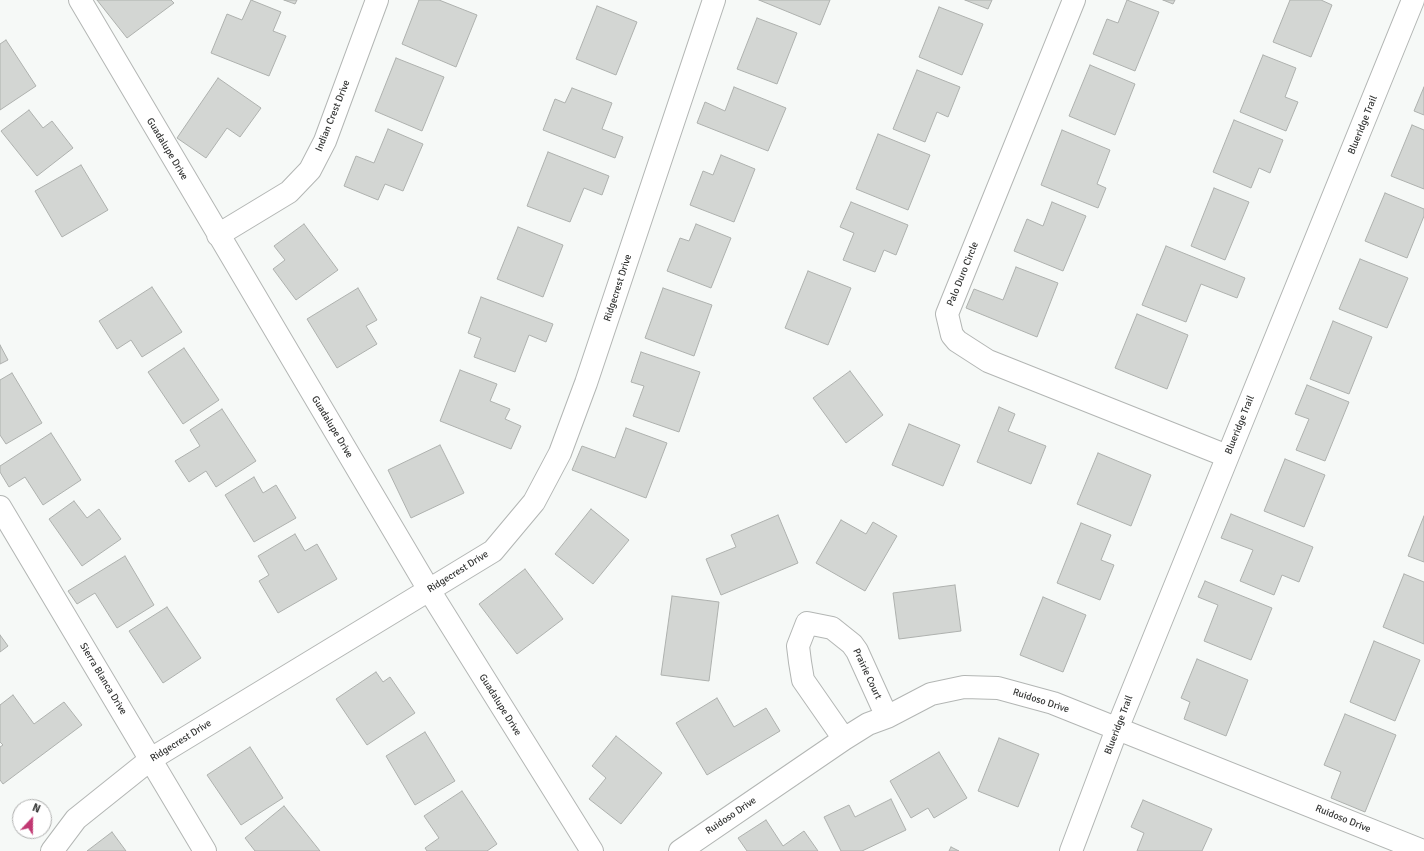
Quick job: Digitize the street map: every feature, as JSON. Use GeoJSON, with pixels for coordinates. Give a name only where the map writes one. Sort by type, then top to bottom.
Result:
{"type":"FeatureCollection","features":[{"type":"Feature","properties":{"kind":"street","name":"Guadalupe Drive"},"geometry":{"type":"LineString","coordinates":[[80,0],[429,590],[592,851]]}},
{"type":"Feature","properties":{"kind":"street","name":"Indian Crest Drive"},"geometry":{"type":"LineString","coordinates":[[218,235],[289,192],[310,170],[325,141],[378,0]]}},
{"type":"Feature","properties":{"kind":"street","name":"Ridgecrest Drive"},"geometry":{"type":"LineString","coordinates":[[52,851],[76,819],[151,759],[493,551],[534,502],[560,453],[589,376],[714,0]]}},
{"type":"Feature","properties":{"kind":"street","name":"Palo Duro Circle"},"geometry":{"type":"LineString","coordinates":[[1074,0],[947,314],[952,335],[988,361],[1227,456]]}},
{"type":"Feature","properties":{"kind":"street","name":"Blueridge Trail"},"geometry":{"type":"LineString","coordinates":[[1071,851],[1117,729],[1227,456],[1414,0]]}},
{"type":"Feature","properties":{"kind":"street","name":"Sierra Blanca Drive"},"geometry":{"type":"LineString","coordinates":[[0,507],[205,851]]}},
{"type":"Feature","properties":{"kind":"street","name":"Prairie Court"},"geometry":{"type":"LineString","coordinates":[[844,739],[803,680],[798,646],[808,623],[832,628],[852,644],[857,651],[887,717]]}},
{"type":"Feature","properties":{"kind":"street","name":"Ruidoso Drive"},"geometry":{"type":"LineString","coordinates":[[680,851],[868,724],[887,717],[932,694],[964,687],[998,688],[1053,703],[1421,846]]}},
{"type":"Feature","properties":{"kind":"building"},"geometry":{"type":"Polygon","coordinates":[[[97,0],[171,0],[174,3],[127,38],[97,0]]]}},
{"type":"Feature","properties":{"kind":"building"},"geometry":{"type":"Polygon","coordinates":[[[251,0],[281,12],[273,31],[286,36],[269,76],[211,53],[227,14],[242,20],[251,0]]]}},
{"type":"Feature","properties":{"kind":"building"},"geometry":{"type":"Polygon","coordinates":[[[284,0],[297,0],[295,4],[284,0]]]}},
{"type":"Feature","properties":{"kind":"building"},"geometry":{"type":"Polygon","coordinates":[[[419,0],[439,0],[477,15],[456,67],[402,44],[419,0]]]}},
{"type":"Feature","properties":{"kind":"building"},"geometry":{"type":"Polygon","coordinates":[[[759,0],[830,0],[820,25],[759,0]]]}},
{"type":"Feature","properties":{"kind":"building"},"geometry":{"type":"Polygon","coordinates":[[[965,0],[992,0],[988,9],[965,0]]]}},
{"type":"Feature","properties":{"kind":"building"},"geometry":{"type":"Polygon","coordinates":[[[1127,0],[1159,12],[1135,71],[1093,54],[1107,19],[1118,23],[1127,0]]]}},
{"type":"Feature","properties":{"kind":"building"},"geometry":{"type":"Polygon","coordinates":[[[1163,0],[1175,0],[1173,4],[1163,0]]]}},
{"type":"Feature","properties":{"kind":"building"},"geometry":{"type":"Polygon","coordinates":[[[1290,0],[1321,0],[1332,5],[1311,57],[1273,42],[1290,0]]]}},
{"type":"Feature","properties":{"kind":"building"},"geometry":{"type":"Polygon","coordinates":[[[597,6],[637,22],[616,75],[576,59],[597,6]]]}},
{"type":"Feature","properties":{"kind":"building"},"geometry":{"type":"Polygon","coordinates":[[[939,7],[983,24],[962,75],[919,57],[939,7]]]}},
{"type":"Feature","properties":{"kind":"building"},"geometry":{"type":"Polygon","coordinates":[[[757,18],[797,33],[777,84],[737,69],[757,18]]]}},
{"type":"Feature","properties":{"kind":"building"},"geometry":{"type":"Polygon","coordinates":[[[6,40],[36,86],[0,110],[0,44],[6,40]]]}},
{"type":"Feature","properties":{"kind":"building"},"geometry":{"type":"Polygon","coordinates":[[[1263,55],[1296,68],[1285,97],[1298,102],[1286,131],[1240,112],[1263,55]]]}},
{"type":"Feature","properties":{"kind":"building"},"geometry":{"type":"Polygon","coordinates":[[[396,58],[444,77],[422,131],[375,111],[396,58]]]}},
{"type":"Feature","properties":{"kind":"building"},"geometry":{"type":"Polygon","coordinates":[[[1090,65],[1135,84],[1115,135],[1069,116],[1090,65]]]}},
{"type":"Feature","properties":{"kind":"building"},"geometry":{"type":"Polygon","coordinates":[[[917,70],[960,87],[948,117],[937,112],[925,142],[893,129],[917,70]]]}},
{"type":"Feature","properties":{"kind":"building"},"geometry":{"type":"Polygon","coordinates":[[[218,78],[261,108],[240,137],[227,128],[206,158],[177,138],[218,78]]]}},
{"type":"Feature","properties":{"kind":"building"},"geometry":{"type":"Polygon","coordinates":[[[734,87],[786,108],[768,151],[697,123],[705,102],[725,111],[734,87]]]}},
{"type":"Feature","properties":{"kind":"building"},"geometry":{"type":"Polygon","coordinates":[[[1424,87],[1424,115],[1414,111],[1424,87]]]}},
{"type":"Feature","properties":{"kind":"building"},"geometry":{"type":"Polygon","coordinates":[[[572,88],[612,103],[602,129],[623,137],[615,158],[543,130],[555,99],[565,103],[572,88]]]}},
{"type":"Feature","properties":{"kind":"building"},"geometry":{"type":"Polygon","coordinates":[[[29,110],[43,128],[52,121],[73,148],[37,176],[1,131],[29,110]]]}},
{"type":"Feature","properties":{"kind":"building"},"geometry":{"type":"Polygon","coordinates":[[[1234,120],[1283,140],[1270,173],[1259,168],[1251,188],[1213,172],[1234,120]]]}},
{"type":"Feature","properties":{"kind":"building"},"geometry":{"type":"Polygon","coordinates":[[[1412,125],[1424,130],[1424,189],[1391,176],[1412,125]]]}},
{"type":"Feature","properties":{"kind":"building"},"geometry":{"type":"Polygon","coordinates":[[[388,129],[423,144],[403,191],[385,184],[378,200],[344,186],[356,156],[374,163],[388,129]]]}},
{"type":"Feature","properties":{"kind":"building"},"geometry":{"type":"Polygon","coordinates":[[[1062,130],[1110,150],[1097,184],[1106,188],[1098,208],[1041,185],[1062,130]]]}},
{"type":"Feature","properties":{"kind":"building"},"geometry":{"type":"Polygon","coordinates":[[[878,134],[930,155],[908,210],[856,189],[878,134]]]}},
{"type":"Feature","properties":{"kind":"building"},"geometry":{"type":"Polygon","coordinates":[[[548,152],[609,176],[602,195],[584,188],[570,222],[527,206],[548,152]]]}},
{"type":"Feature","properties":{"kind":"building"},"geometry":{"type":"Polygon","coordinates":[[[721,155],[755,169],[734,222],[690,205],[703,171],[713,175],[721,155]]]}},
{"type":"Feature","properties":{"kind":"building"},"geometry":{"type":"Polygon","coordinates":[[[81,165],[108,210],[62,237],[35,191],[81,165]]]}},
{"type":"Feature","properties":{"kind":"building"},"geometry":{"type":"Polygon","coordinates":[[[1214,188],[1249,202],[1225,260],[1191,246],[1214,188]]]}},
{"type":"Feature","properties":{"kind":"building"},"geometry":{"type":"Polygon","coordinates":[[[1385,193],[1424,209],[1424,216],[1407,258],[1365,241],[1385,193]]]}},
{"type":"Feature","properties":{"kind":"building"},"geometry":{"type":"Polygon","coordinates":[[[851,202],[908,225],[896,255],[884,250],[875,272],[843,260],[854,233],[840,227],[851,202]]]}},
{"type":"Feature","properties":{"kind":"building"},"geometry":{"type":"Polygon","coordinates":[[[1052,202],[1086,216],[1063,271],[1014,251],[1027,219],[1043,226],[1052,202]]]}},
{"type":"Feature","properties":{"kind":"building"},"geometry":{"type":"Polygon","coordinates":[[[304,224],[338,270],[296,300],[273,269],[285,260],[274,246],[304,224]]]}},
{"type":"Feature","properties":{"kind":"building"},"geometry":{"type":"Polygon","coordinates":[[[696,224],[731,238],[711,288],[667,271],[680,238],[689,241],[696,224]]]}},
{"type":"Feature","properties":{"kind":"building"},"geometry":{"type":"Polygon","coordinates":[[[518,227],[563,245],[543,297],[497,279],[518,227]]]}},
{"type":"Feature","properties":{"kind":"building"},"geometry":{"type":"Polygon","coordinates":[[[1166,246],[1245,278],[1237,298],[1201,284],[1186,322],[1142,305],[1166,246]]]}},
{"type":"Feature","properties":{"kind":"building"},"geometry":{"type":"Polygon","coordinates":[[[1360,259],[1408,278],[1387,328],[1339,309],[1360,259]]]}},
{"type":"Feature","properties":{"kind":"building"},"geometry":{"type":"Polygon","coordinates":[[[1016,267],[1058,283],[1037,337],[966,308],[974,289],[1003,300],[1016,267]]]}},
{"type":"Feature","properties":{"kind":"building"},"geometry":{"type":"Polygon","coordinates":[[[808,271],[851,288],[828,345],[785,328],[808,271]]]}},
{"type":"Feature","properties":{"kind":"building"},"geometry":{"type":"Polygon","coordinates":[[[152,287],[182,332],[142,357],[131,340],[117,349],[99,321],[152,287]]]}},
{"type":"Feature","properties":{"kind":"building"},"geometry":{"type":"Polygon","coordinates":[[[358,288],[377,320],[366,326],[377,344],[337,368],[307,319],[358,288]]]}},
{"type":"Feature","properties":{"kind":"building"},"geometry":{"type":"Polygon","coordinates":[[[663,288],[712,305],[694,356],[645,338],[663,288]]]}},
{"type":"Feature","properties":{"kind":"building"},"geometry":{"type":"Polygon","coordinates":[[[481,297],[553,324],[546,342],[529,335],[515,372],[474,357],[481,338],[468,333],[481,297]]]}},
{"type":"Feature","properties":{"kind":"building"},"geometry":{"type":"Polygon","coordinates":[[[1137,314],[1188,335],[1167,389],[1115,368],[1137,314]]]}},
{"type":"Feature","properties":{"kind":"building"},"geometry":{"type":"Polygon","coordinates":[[[1333,321],[1372,337],[1349,394],[1310,379],[1333,321]]]}},
{"type":"Feature","properties":{"kind":"building"},"geometry":{"type":"Polygon","coordinates":[[[0,345],[8,360],[0,364],[0,345]]]}},
{"type":"Feature","properties":{"kind":"building"},"geometry":{"type":"Polygon","coordinates":[[[184,348],[219,400],[183,424],[148,372],[184,348]]]}},
{"type":"Feature","properties":{"kind":"building"},"geometry":{"type":"Polygon","coordinates":[[[641,352],[700,372],[679,432],[633,416],[644,386],[631,382],[641,352]]]}},
{"type":"Feature","properties":{"kind":"building"},"geometry":{"type":"Polygon","coordinates":[[[460,370],[497,384],[490,401],[510,409],[505,419],[521,426],[511,449],[440,421],[460,370]]]}},
{"type":"Feature","properties":{"kind":"building"},"geometry":{"type":"Polygon","coordinates":[[[850,371],[883,415],[846,443],[813,398],[850,371]]]}},
{"type":"Feature","properties":{"kind":"building"},"geometry":{"type":"Polygon","coordinates":[[[12,373],[42,423],[6,444],[0,435],[0,380],[12,373]]]}},
{"type":"Feature","properties":{"kind":"building"},"geometry":{"type":"Polygon","coordinates":[[[1307,385],[1349,402],[1325,461],[1296,450],[1309,419],[1295,414],[1307,385]]]}},
{"type":"Feature","properties":{"kind":"building"},"geometry":{"type":"Polygon","coordinates":[[[999,407],[1015,414],[1008,431],[1046,446],[1031,484],[977,462],[999,407]]]}},
{"type":"Feature","properties":{"kind":"building"},"geometry":{"type":"Polygon","coordinates":[[[222,409],[256,461],[216,487],[206,471],[189,482],[175,461],[200,446],[190,430],[222,409]]]}},
{"type":"Feature","properties":{"kind":"building"},"geometry":{"type":"Polygon","coordinates":[[[909,424],[960,445],[943,486],[892,465],[909,424]]]}},
{"type":"Feature","properties":{"kind":"building"},"geometry":{"type":"Polygon","coordinates":[[[626,428],[667,443],[646,498],[572,470],[582,446],[615,458],[626,428]]]}},
{"type":"Feature","properties":{"kind":"building"},"geometry":{"type":"Polygon","coordinates":[[[51,433],[81,480],[43,505],[25,477],[9,487],[0,472],[0,466],[51,433]]]}},
{"type":"Feature","properties":{"kind":"building"},"geometry":{"type":"Polygon","coordinates":[[[440,445],[464,493],[411,518],[388,470],[440,445]]]}},
{"type":"Feature","properties":{"kind":"building"},"geometry":{"type":"Polygon","coordinates":[[[1098,453],[1151,475],[1131,526],[1077,504],[1098,453]]]}},
{"type":"Feature","properties":{"kind":"building"},"geometry":{"type":"Polygon","coordinates":[[[1285,459],[1325,475],[1304,527],[1264,511],[1285,459]]]}},
{"type":"Feature","properties":{"kind":"building"},"geometry":{"type":"Polygon","coordinates":[[[254,477],[263,493],[276,485],[296,518],[254,542],[225,495],[254,477]]]}},
{"type":"Feature","properties":{"kind":"building"},"geometry":{"type":"Polygon","coordinates":[[[74,501],[87,518],[99,509],[121,539],[82,566],[49,519],[74,501]]]}},
{"type":"Feature","properties":{"kind":"building"},"geometry":{"type":"Polygon","coordinates":[[[591,509],[629,540],[593,584],[555,554],[591,509]]]}},
{"type":"Feature","properties":{"kind":"building"},"geometry":{"type":"Polygon","coordinates":[[[1231,514],[1313,547],[1299,582],[1282,575],[1274,595],[1240,581],[1253,550],[1221,538],[1231,514]]]}},
{"type":"Feature","properties":{"kind":"building"},"geometry":{"type":"Polygon","coordinates":[[[778,515],[798,563],[721,595],[706,559],[736,547],[731,535],[778,515]]]}},
{"type":"Feature","properties":{"kind":"building"},"geometry":{"type":"Polygon","coordinates":[[[1424,516],[1424,562],[1408,556],[1424,516]]]}},
{"type":"Feature","properties":{"kind":"building"},"geometry":{"type":"Polygon","coordinates":[[[841,520],[866,534],[873,522],[897,536],[865,591],[816,563],[841,520]]]}},
{"type":"Feature","properties":{"kind":"building"},"geometry":{"type":"Polygon","coordinates":[[[1081,523],[1111,535],[1101,560],[1114,565],[1100,600],[1057,583],[1081,523]]]}},
{"type":"Feature","properties":{"kind":"building"},"geometry":{"type":"Polygon","coordinates":[[[295,534],[305,551],[317,544],[337,579],[278,613],[259,581],[269,575],[258,556],[295,534]]]}},
{"type":"Feature","properties":{"kind":"building"},"geometry":{"type":"Polygon","coordinates":[[[125,556],[154,605],[117,628],[95,593],[77,604],[68,591],[125,556]]]}},
{"type":"Feature","properties":{"kind":"building"},"geometry":{"type":"Polygon","coordinates":[[[525,569],[563,619],[517,654],[479,604],[525,569]]]}},
{"type":"Feature","properties":{"kind":"building"},"geometry":{"type":"Polygon","coordinates":[[[1404,574],[1424,582],[1424,644],[1383,627],[1404,574]]]}},
{"type":"Feature","properties":{"kind":"building"},"geometry":{"type":"Polygon","coordinates":[[[1205,581],[1272,608],[1251,660],[1204,641],[1218,605],[1198,597],[1205,581]]]}},
{"type":"Feature","properties":{"kind":"building"},"geometry":{"type":"Polygon","coordinates":[[[955,585],[961,631],[899,639],[893,593],[955,585]]]}},
{"type":"Feature","properties":{"kind":"building"},"geometry":{"type":"Polygon","coordinates":[[[672,596],[719,602],[709,681],[661,675],[672,596]]]}},
{"type":"Feature","properties":{"kind":"building"},"geometry":{"type":"Polygon","coordinates":[[[1043,597],[1086,615],[1063,672],[1020,655],[1043,597]]]}},
{"type":"Feature","properties":{"kind":"building"},"geometry":{"type":"Polygon","coordinates":[[[167,607],[201,658],[163,683],[129,631],[167,607]]]}},
{"type":"Feature","properties":{"kind":"building"},"geometry":{"type":"Polygon","coordinates":[[[0,635],[8,646],[0,652],[0,635]]]}},
{"type":"Feature","properties":{"kind":"building"},"geometry":{"type":"Polygon","coordinates":[[[1374,641],[1420,660],[1395,721],[1350,702],[1374,641]]]}},
{"type":"Feature","properties":{"kind":"building"},"geometry":{"type":"Polygon","coordinates":[[[1197,659],[1248,680],[1226,736],[1184,719],[1190,702],[1181,698],[1197,659]]]}},
{"type":"Feature","properties":{"kind":"building"},"geometry":{"type":"Polygon","coordinates":[[[376,672],[383,682],[390,677],[415,713],[367,745],[336,699],[376,672]]]}},
{"type":"Feature","properties":{"kind":"building"},"geometry":{"type":"Polygon","coordinates":[[[13,695],[34,724],[64,702],[82,725],[3,784],[0,780],[0,747],[3,745],[0,742],[0,705],[13,695]]]}},
{"type":"Feature","properties":{"kind":"building"},"geometry":{"type":"Polygon","coordinates":[[[717,698],[734,727],[766,708],[780,731],[707,775],[676,723],[717,698]]]}},
{"type":"Feature","properties":{"kind":"building"},"geometry":{"type":"Polygon","coordinates":[[[1345,714],[1396,735],[1365,812],[1331,798],[1341,772],[1324,765],[1345,714]]]}},
{"type":"Feature","properties":{"kind":"building"},"geometry":{"type":"Polygon","coordinates":[[[425,732],[455,781],[415,805],[386,756],[425,732]]]}},
{"type":"Feature","properties":{"kind":"building"},"geometry":{"type":"Polygon","coordinates":[[[616,736],[662,773],[621,824],[589,799],[606,778],[592,766],[616,736]]]}},
{"type":"Feature","properties":{"kind":"building"},"geometry":{"type":"Polygon","coordinates":[[[999,738],[1039,754],[1018,807],[978,791],[999,738]]]}},
{"type":"Feature","properties":{"kind":"building"},"geometry":{"type":"Polygon","coordinates":[[[250,747],[283,798],[241,825],[207,775],[250,747]]]}},
{"type":"Feature","properties":{"kind":"building"},"geometry":{"type":"Polygon","coordinates":[[[939,752],[967,798],[934,818],[928,808],[911,818],[890,781],[939,752]]]}},
{"type":"Feature","properties":{"kind":"building"},"geometry":{"type":"Polygon","coordinates":[[[462,791],[497,844],[487,851],[427,851],[425,848],[439,838],[424,816],[462,791]]]}},
{"type":"Feature","properties":{"kind":"building"},"geometry":{"type":"Polygon","coordinates":[[[891,799],[906,830],[862,851],[841,851],[824,817],[849,805],[855,817],[891,799]]]}},
{"type":"Feature","properties":{"kind":"building"},"geometry":{"type":"Polygon","coordinates":[[[1143,800],[1212,829],[1202,851],[1137,851],[1144,833],[1131,827],[1143,800]]]}},
{"type":"Feature","properties":{"kind":"building"},"geometry":{"type":"Polygon","coordinates":[[[284,806],[320,851],[255,851],[245,838],[284,806]]]}},
{"type":"Feature","properties":{"kind":"building"},"geometry":{"type":"Polygon","coordinates":[[[766,820],[783,846],[804,831],[818,851],[747,851],[738,838],[766,820]]]}},
{"type":"Feature","properties":{"kind":"building"},"geometry":{"type":"Polygon","coordinates":[[[112,832],[126,851],[87,851],[112,832]]]}},
{"type":"Feature","properties":{"kind":"building"},"geometry":{"type":"Polygon","coordinates":[[[951,847],[959,851],[949,851],[951,847]]]}}]}
